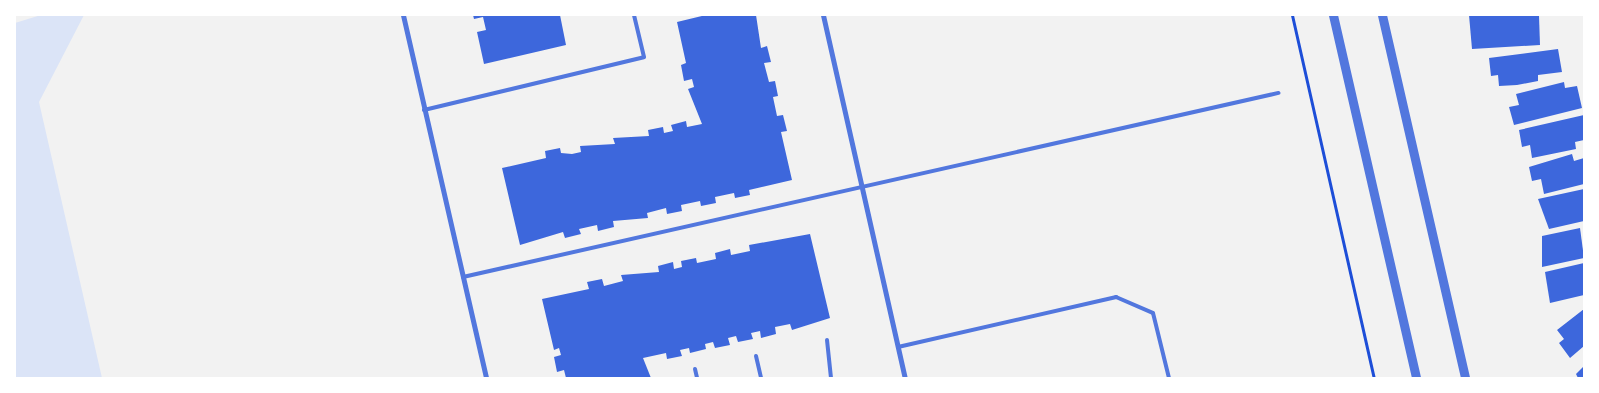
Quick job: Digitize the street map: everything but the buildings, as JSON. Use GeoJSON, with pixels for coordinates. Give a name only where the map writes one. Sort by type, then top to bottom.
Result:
{"type":"FeatureCollection","features":[{"type":"Feature","properties":{"kind":"street"},"geometry":{"type":"LineString","coordinates":[[403,15],[486,378]]}},
{"type":"Feature","properties":{"kind":"street"},"geometry":{"type":"LineString","coordinates":[[824,15],[905,378]]}},
{"type":"Feature","properties":{"kind":"street"},"geometry":{"type":"LineString","coordinates":[[1333,15],[1416,378]]}},
{"type":"Feature","properties":{"kind":"street"},"geometry":{"type":"LineString","coordinates":[[1382,15],[1465,378]]}},
{"type":"Feature","properties":{"kind":"street"},"geometry":{"type":"LineString","coordinates":[[1410,355],[1410,378]]}},
{"type":"Feature","properties":{"kind":"lane"},"geometry":{"type":"LineString","coordinates":[[424,110],[644,57],[634,15]]}},
{"type":"Feature","properties":{"kind":"lane"},"geometry":{"type":"LineString","coordinates":[[463,277],[1278,93]]}},
{"type":"Feature","properties":{"kind":"lane"},"geometry":{"type":"LineString","coordinates":[[898,347],[1116,297],[1154,312],[1169,378]]}},
{"type":"Feature","properties":{"kind":"lane"},"geometry":{"type":"LineString","coordinates":[[826,340],[831,378]]}},
{"type":"Feature","properties":{"kind":"lane"},"geometry":{"type":"LineString","coordinates":[[756,356],[761,378]]}},
{"type":"Feature","properties":{"kind":"lane"},"geometry":{"type":"LineString","coordinates":[[695,369],[697,378]]}},
{"type":"Feature","properties":{"kind":"path"},"geometry":{"type":"LineString","coordinates":[[1292,15],[1374,378]]}},
{"type":"Feature","properties":{"kind":"shaded area"},"geometry":{"type":"Polygon","coordinates":[[[41,15],[84,15],[39,102],[102,378],[15,378],[15,23],[41,15]]]}}]}
